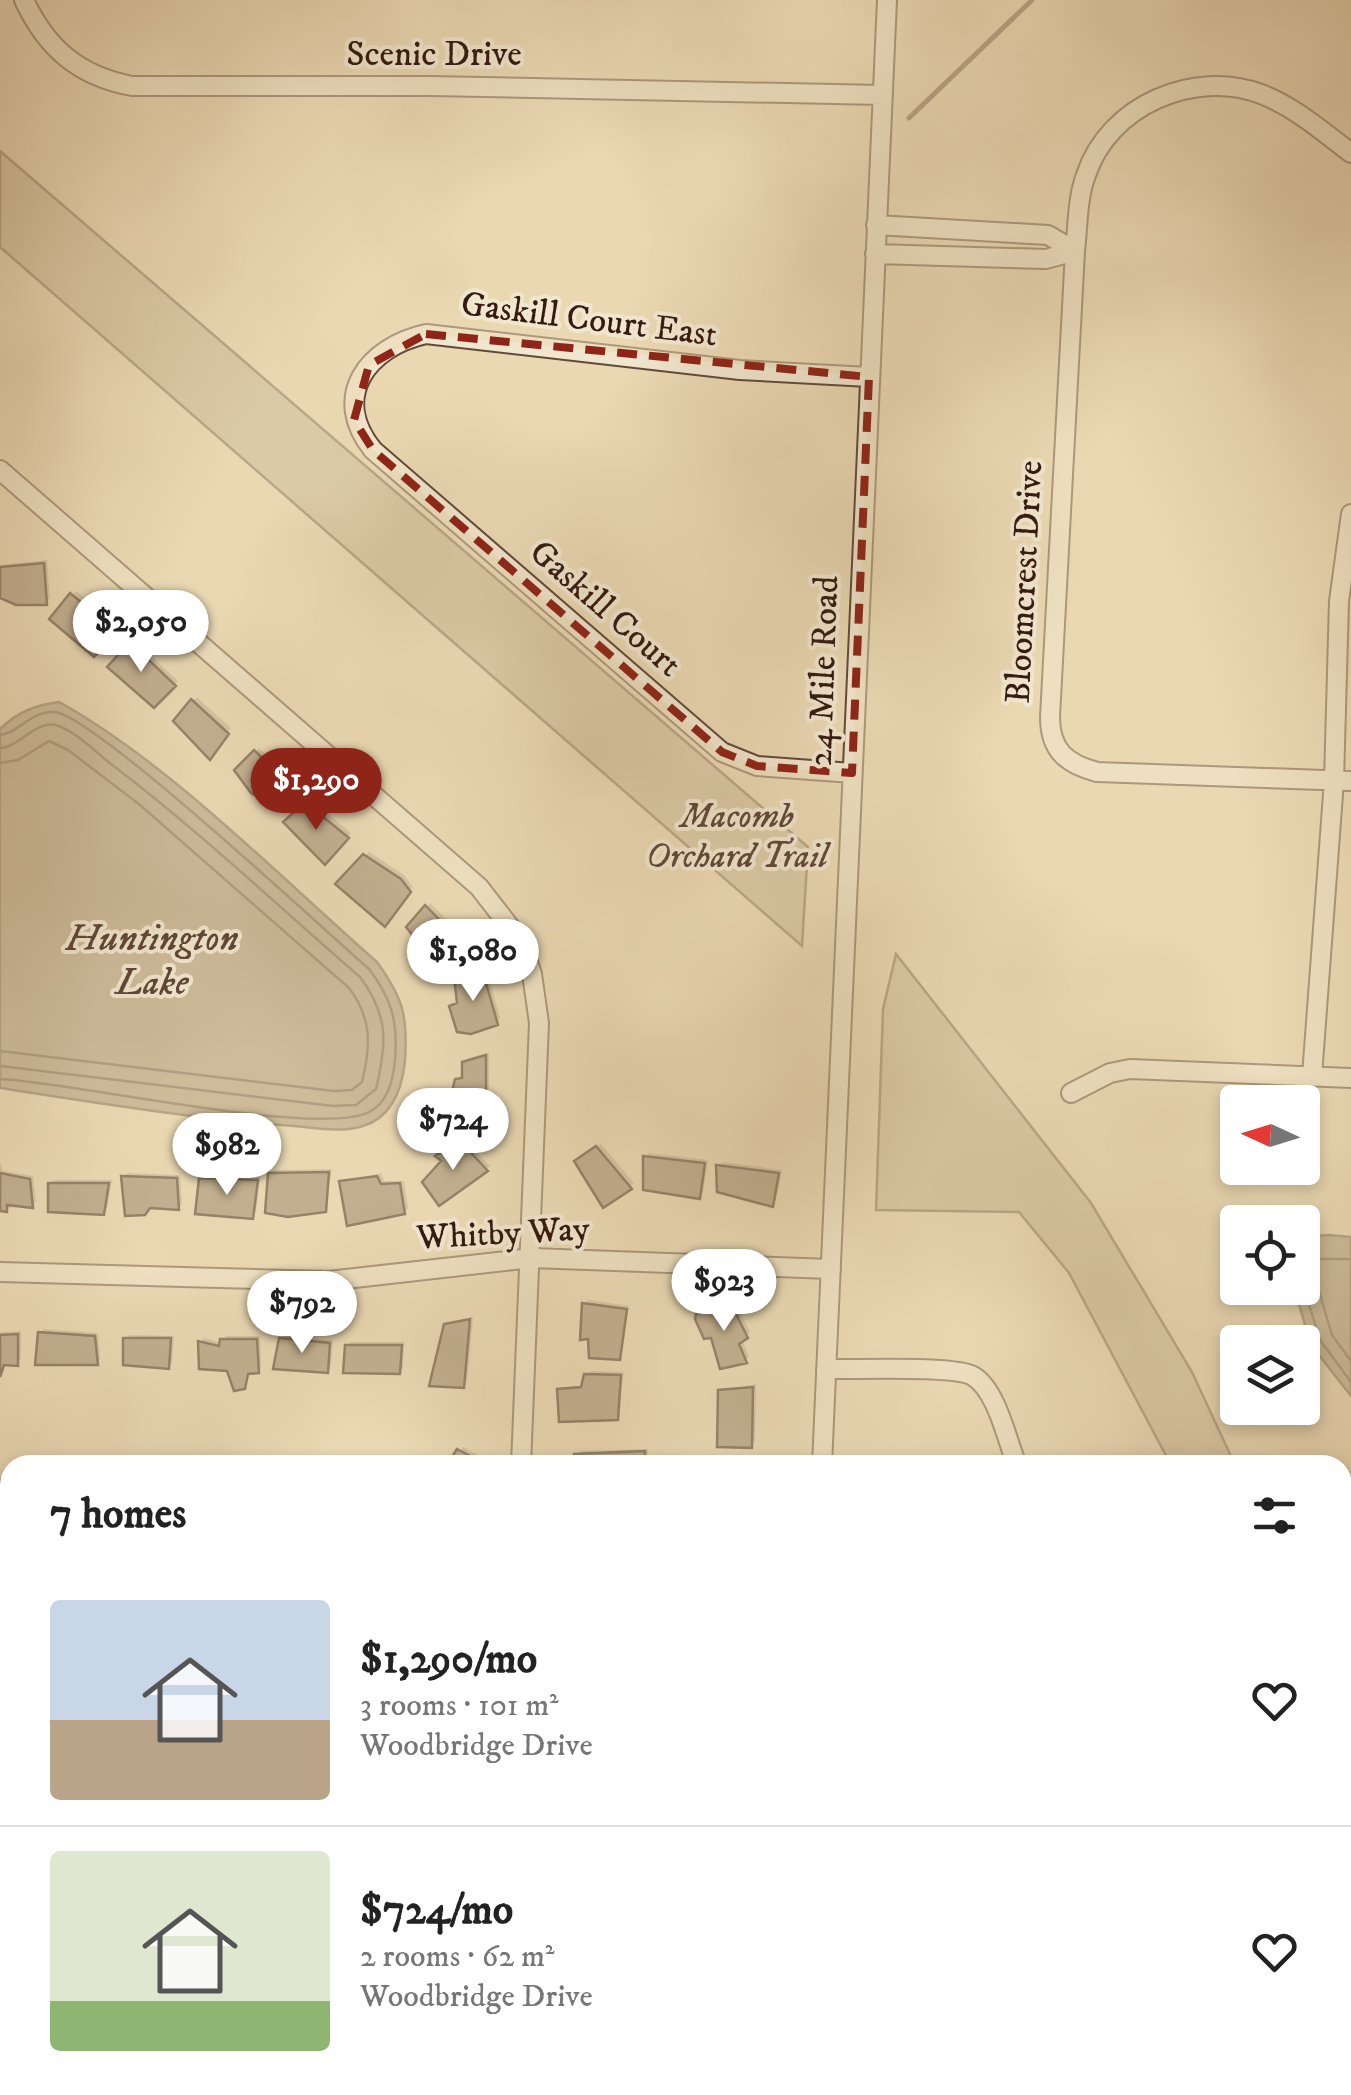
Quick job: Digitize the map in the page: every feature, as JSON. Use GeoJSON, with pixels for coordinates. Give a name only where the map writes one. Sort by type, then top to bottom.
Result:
{"type":"FeatureCollection","features":[{"type":"Feature","properties":{"kind":"street","name":"Scenic Drive"},"geometry":{"type":"LineString","coordinates":[[24,0],[35,24],[65,58],[93,76],[132,86],[430,86],[882,95]]}},
{"type":"Feature","properties":{"kind":"street","name":"24 Mile Road"},"geometry":{"type":"LineString","coordinates":[[822,1455],[887,0]]}},
{"type":"Feature","properties":{"kind":"street"},"geometry":{"type":"LineString","coordinates":[[1076,251],[1080,201],[1096,153],[1140,108],[1170,92],[1205,87],[1258,93],[1312,123],[1351,153]]}},
{"type":"Feature","properties":{"kind":"street"},"geometry":{"type":"LineString","coordinates":[[876,225],[1048,236],[1076,251]]}},
{"type":"Feature","properties":{"kind":"street"},"geometry":{"type":"LineString","coordinates":[[875,254],[1046,259],[1076,251]]}},
{"type":"Feature","properties":{"kind":"street","name":"Bloomcrest Drive"},"geometry":{"type":"LineString","coordinates":[[1076,251],[1050,717],[1059,754],[1078,767],[1098,772],[1343,781]]}},
{"type":"Feature","properties":{"kind":"street","name":"Gaskill Court East"},"geometry":{"type":"LineString","coordinates":[[354,420],[358,383],[369,365],[408,338],[426,334],[740,370],[869,377]]}},
{"type":"Feature","properties":{"kind":"street","name":"Gaskill Court"},"geometry":{"type":"LineString","coordinates":[[354,420],[373,450],[722,752],[757,766],[852,773]]}},
{"type":"Feature","properties":{"kind":"street"},"geometry":{"type":"LineString","coordinates":[[4,482],[366,786],[479,887],[510,924],[532,974],[539,1024],[522,1455]]}},
{"type":"Feature","properties":{"kind":"street"},"geometry":{"type":"LineString","coordinates":[[1312,1076],[1343,781],[1339,601],[1351,514]]}},
{"type":"Feature","properties":{"kind":"street"},"geometry":{"type":"LineString","coordinates":[[1071,1092],[1110,1072],[1130,1069],[1351,1078]]}},
{"type":"Feature","properties":{"kind":"street","name":"Whitby Way"},"geometry":{"type":"LineString","coordinates":[[0,1272],[310,1281],[532,1258],[831,1269]]}},
{"type":"Feature","properties":{"kind":"street"},"geometry":{"type":"LineString","coordinates":[[826,1369],[949,1371],[972,1375],[987,1392],[1013,1455]]}},
{"type":"Feature","properties":{"kind":"highlighted area"},"geometry":{"type":"Polygon","coordinates":[[[426,334],[869,377],[852,773],[757,766],[722,752],[373,450],[354,420],[369,365],[426,334]]]}},
{"type":"Feature","properties":{"kind":"green space","name":"Macomb Orchard Trail"},"geometry":{"type":"Polygon","coordinates":[[[0,151],[808,847],[802,946],[0,247],[0,151]]]}},
{"type":"Feature","properties":{"kind":"green space","name":"Macomb Orchard Trail"},"geometry":{"type":"Polygon","coordinates":[[[896,954],[1091,1203],[1192,1372],[1230,1455],[1166,1455],[1069,1273],[1019,1212],[876,1210],[883,1009],[896,954]]]}},
{"type":"Feature","properties":{"kind":"water","name":"Huntington Lake"},"geometry":{"type":"Polygon","coordinates":[[[59,702],[141,756],[182,789],[377,962],[398,997],[406,1032],[401,1082],[394,1101],[381,1116],[355,1128],[320,1129],[183,1115],[0,1088],[0,729],[27,710],[59,702]]]}},
{"type":"Feature","properties":{"kind":"water"},"geometry":{"type":"Polygon","coordinates":[[[1320,1236],[1351,1237],[1351,1396],[1320,1356],[1320,1325],[1305,1325],[1299,1305],[1320,1305],[1320,1236]]]}},
{"type":"Feature","properties":{"kind":"building"},"geometry":{"type":"Polygon","coordinates":[[[44,563],[47,605],[16,605],[0,598],[0,567],[44,563]]]}},
{"type":"Feature","properties":{"kind":"building"},"geometry":{"type":"Polygon","coordinates":[[[70,593],[98,616],[112,638],[94,657],[49,619],[70,593]]]}},
{"type":"Feature","properties":{"kind":"building"},"geometry":{"type":"Polygon","coordinates":[[[130,642],[176,686],[154,708],[107,667],[130,642]]]}},
{"type":"Feature","properties":{"kind":"building"},"geometry":{"type":"Polygon","coordinates":[[[191,699],[229,734],[210,760],[173,721],[191,699]]]}},
{"type":"Feature","properties":{"kind":"building"},"geometry":{"type":"Polygon","coordinates":[[[254,750],[293,787],[276,808],[251,793],[234,770],[254,750]]]}},
{"type":"Feature","properties":{"kind":"building"},"geometry":{"type":"Polygon","coordinates":[[[305,802],[349,838],[325,865],[283,822],[305,802]]]}},
{"type":"Feature","properties":{"kind":"building"},"geometry":{"type":"Polygon","coordinates":[[[363,854],[401,879],[411,892],[385,927],[335,884],[363,854]]]}},
{"type":"Feature","properties":{"kind":"building"},"geometry":{"type":"Polygon","coordinates":[[[425,905],[463,944],[446,961],[424,949],[406,927],[425,905]]]}},
{"type":"Feature","properties":{"kind":"building"},"geometry":{"type":"Polygon","coordinates":[[[482,969],[498,1025],[471,1034],[457,1032],[449,1006],[457,1003],[454,976],[482,969]]]}},
{"type":"Feature","properties":{"kind":"building"},"geometry":{"type":"Polygon","coordinates":[[[486,1055],[486,1125],[463,1119],[463,1104],[450,1100],[455,1079],[462,1078],[462,1062],[486,1055]]]}},
{"type":"Feature","properties":{"kind":"building"},"geometry":{"type":"Polygon","coordinates":[[[460,1141],[488,1171],[439,1206],[422,1182],[441,1161],[435,1156],[460,1141]]]}},
{"type":"Feature","properties":{"kind":"building"},"geometry":{"type":"Polygon","coordinates":[[[596,1146],[632,1189],[603,1208],[574,1161],[596,1146]]]}},
{"type":"Feature","properties":{"kind":"building"},"geometry":{"type":"Polygon","coordinates":[[[643,1156],[705,1163],[700,1199],[643,1190],[643,1156]]]}},
{"type":"Feature","properties":{"kind":"building"},"geometry":{"type":"Polygon","coordinates":[[[716,1165],[779,1173],[773,1207],[717,1192],[716,1165]]]}},
{"type":"Feature","properties":{"kind":"building"},"geometry":{"type":"Polygon","coordinates":[[[329,1172],[326,1212],[288,1217],[265,1213],[268,1173],[329,1172]]]}},
{"type":"Feature","properties":{"kind":"building"},"geometry":{"type":"Polygon","coordinates":[[[0,1173],[30,1179],[33,1208],[7,1205],[7,1212],[0,1211],[0,1173]]]}},
{"type":"Feature","properties":{"kind":"building"},"geometry":{"type":"Polygon","coordinates":[[[121,1176],[177,1178],[179,1210],[150,1208],[145,1215],[125,1216],[121,1176]]]}},
{"type":"Feature","properties":{"kind":"building"},"geometry":{"type":"Polygon","coordinates":[[[377,1176],[381,1184],[400,1183],[405,1214],[347,1226],[339,1181],[377,1176]]]}},
{"type":"Feature","properties":{"kind":"building"},"geometry":{"type":"Polygon","coordinates":[[[199,1178],[258,1180],[253,1219],[195,1214],[199,1178]]]}},
{"type":"Feature","properties":{"kind":"building"},"geometry":{"type":"Polygon","coordinates":[[[48,1183],[109,1183],[104,1215],[48,1212],[48,1183]]]}},
{"type":"Feature","properties":{"kind":"building"},"geometry":{"type":"Polygon","coordinates":[[[730,1302],[748,1338],[739,1344],[747,1363],[720,1369],[711,1338],[704,1339],[695,1319],[696,1314],[730,1302]]]}},
{"type":"Feature","properties":{"kind":"building"},"geometry":{"type":"Polygon","coordinates":[[[582,1303],[627,1309],[620,1360],[589,1358],[588,1339],[580,1340],[582,1303]]]}},
{"type":"Feature","properties":{"kind":"building"},"geometry":{"type":"Polygon","coordinates":[[[470,1319],[464,1388],[429,1386],[444,1324],[470,1319]]]}},
{"type":"Feature","properties":{"kind":"building"},"geometry":{"type":"Polygon","coordinates":[[[38,1332],[95,1336],[98,1365],[35,1365],[38,1332]]]}},
{"type":"Feature","properties":{"kind":"building"},"geometry":{"type":"Polygon","coordinates":[[[18,1334],[18,1366],[4,1365],[0,1377],[0,1335],[18,1334]]]}},
{"type":"Feature","properties":{"kind":"building"},"geometry":{"type":"Polygon","coordinates":[[[123,1338],[171,1338],[169,1369],[123,1365],[123,1338]]]}},
{"type":"Feature","properties":{"kind":"building"},"geometry":{"type":"Polygon","coordinates":[[[279,1338],[330,1343],[328,1373],[273,1369],[279,1338]]]}},
{"type":"Feature","properties":{"kind":"building"},"geometry":{"type":"Polygon","coordinates":[[[220,1339],[257,1339],[259,1373],[248,1374],[245,1389],[234,1391],[227,1371],[199,1369],[198,1341],[219,1346],[220,1339]]]}},
{"type":"Feature","properties":{"kind":"building"},"geometry":{"type":"Polygon","coordinates":[[[345,1345],[402,1345],[400,1374],[343,1373],[345,1345]]]}},
{"type":"Feature","properties":{"kind":"building"},"geometry":{"type":"Polygon","coordinates":[[[584,1374],[621,1375],[618,1420],[559,1422],[557,1389],[581,1387],[584,1374]]]}},
{"type":"Feature","properties":{"kind":"building"},"geometry":{"type":"Polygon","coordinates":[[[753,1387],[752,1448],[717,1447],[718,1390],[753,1387]]]}},
{"type":"Feature","properties":{"kind":"building"},"geometry":{"type":"Polygon","coordinates":[[[645,1451],[645,1455],[574,1454],[645,1451]]]}},
{"type":"Feature","properties":{"kind":"waterway"},"geometry":{"type":"LineString","coordinates":[[909,118],[1032,0]]}}]}
